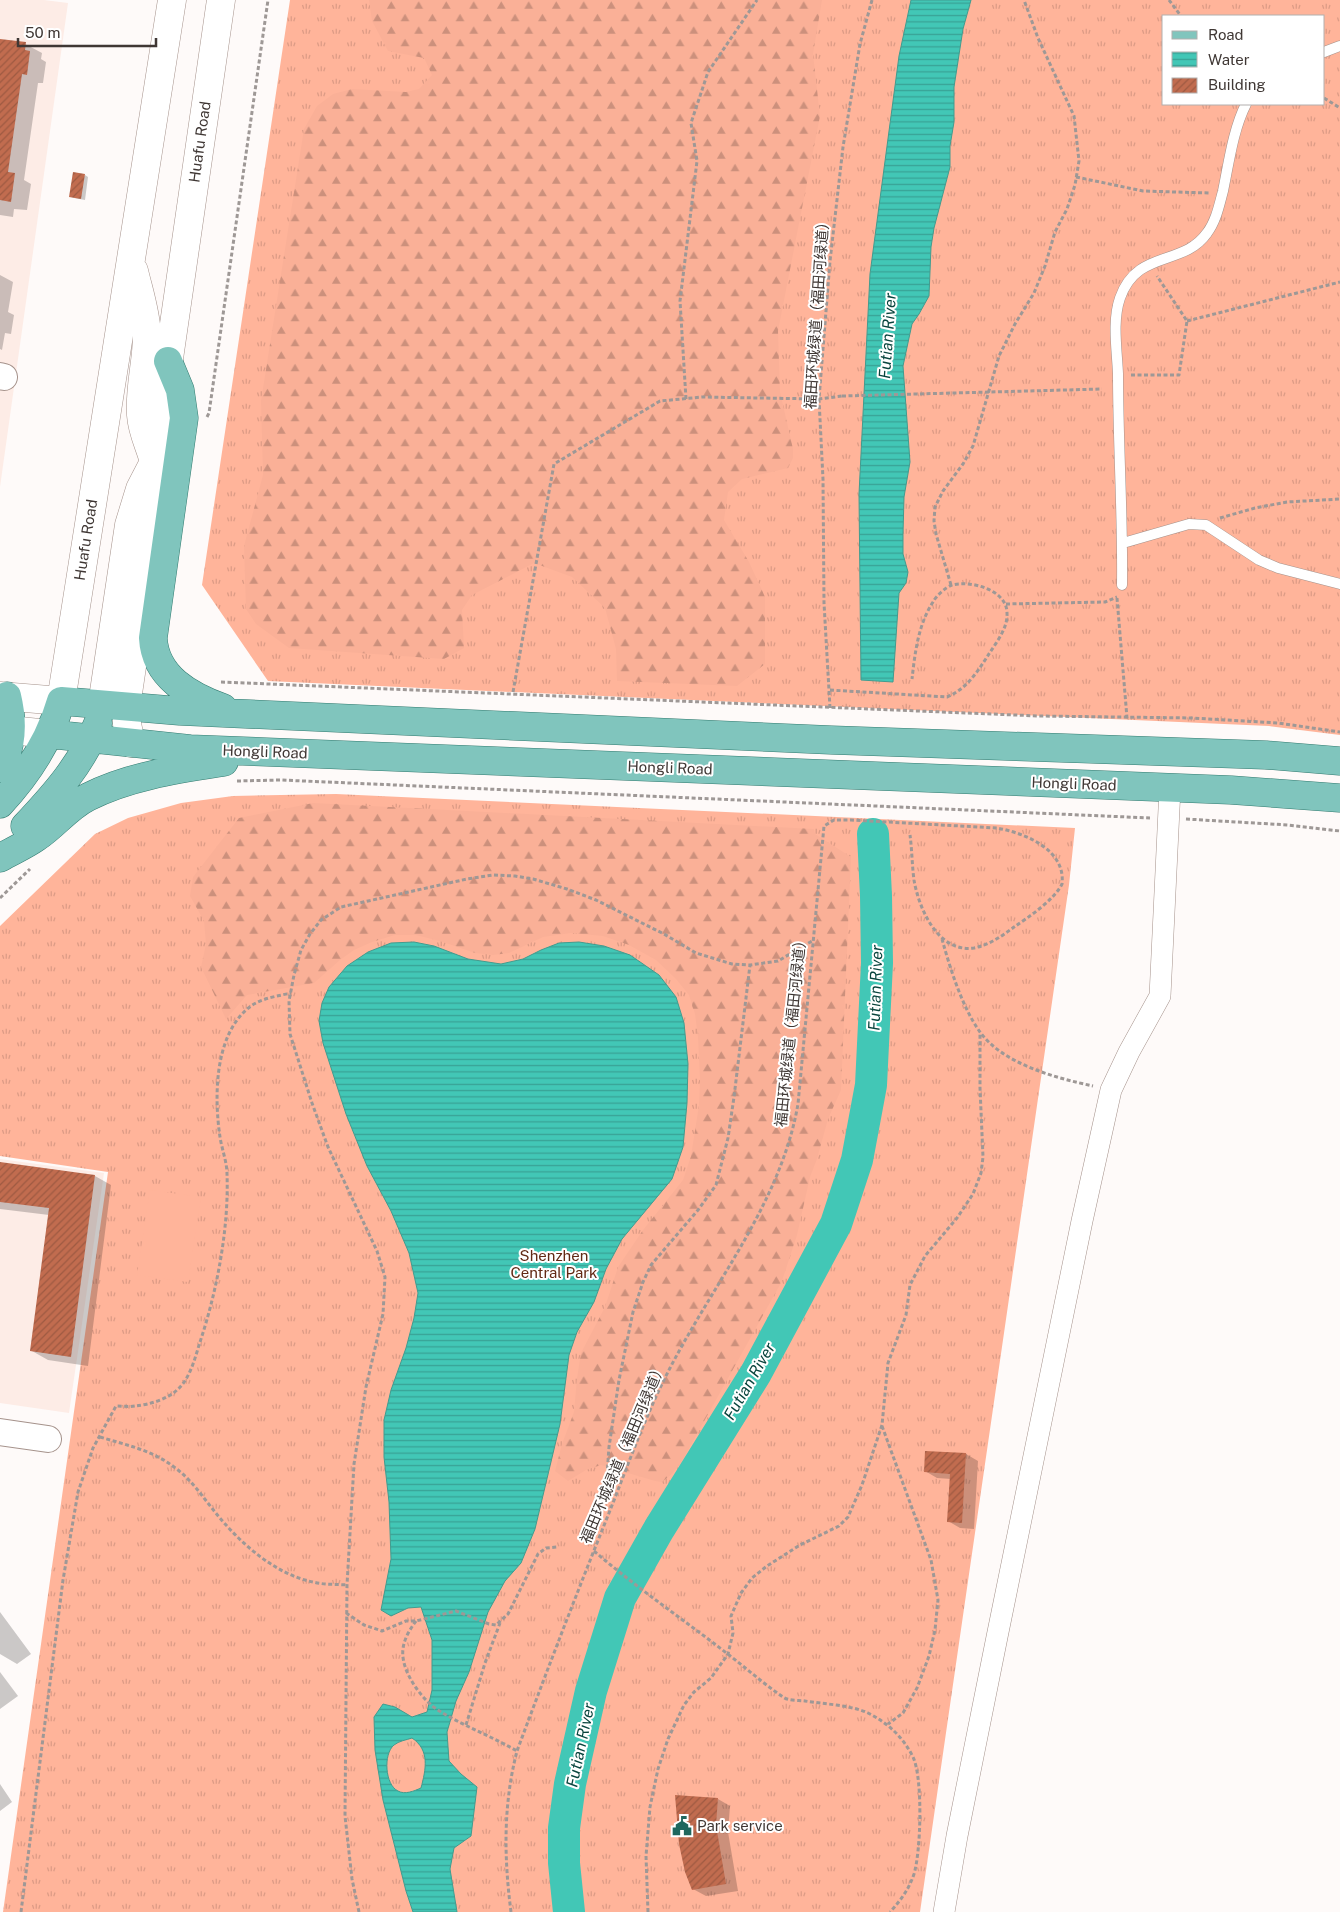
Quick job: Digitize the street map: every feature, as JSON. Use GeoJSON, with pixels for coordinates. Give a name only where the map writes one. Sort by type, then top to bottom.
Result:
{"type":"FeatureCollection","features":[{"type":"Feature","properties":{"kind":"main road","name":"Huafu Road"},"geometry":{"type":"LineString","coordinates":[[0,804],[20,780],[49,734],[56,719],[60,701],[172,0]]}},
{"type":"Feature","properties":{"kind":"main road","name":"Huafu Road"},"geometry":{"type":"LineString","coordinates":[[0,856],[68,778],[81,759],[91,739],[114,706],[156,504],[154,462],[221,0]]}},
{"type":"Feature","properties":{"kind":"main road","name":"Huafu Road"},"geometry":{"type":"LineString","coordinates":[[131,260],[144,313],[146,335],[145,361],[140,393],[142,429],[154,462]]}},
{"type":"Feature","properties":{"kind":"main road"},"geometry":{"type":"LineString","coordinates":[[168,361],[180,390],[184,418],[153,638],[154,649],[166,675],[180,686],[210,704],[239,714]]}},
{"type":"Feature","properties":{"kind":"main road"},"geometry":{"type":"LineString","coordinates":[[0,768],[8,750],[6,730],[11,714],[4,696],[180,712],[822,739],[1266,755],[1340,760]]}},
{"type":"Feature","properties":{"kind":"main road","name":"Huafu Road"},"geometry":{"type":"LineString","coordinates":[[114,706],[127,724],[131,743]]}},
{"type":"Feature","properties":{"kind":"main road","name":"Hongli Road"},"geometry":{"type":"LineString","coordinates":[[6,730],[190,749],[1240,790],[1340,798]]}},
{"type":"Feature","properties":{"kind":"main road"},"geometry":{"type":"LineString","coordinates":[[0,856],[37,837],[64,812],[87,798],[116,785],[170,772],[274,753]]}},
{"type":"Feature","properties":{"kind":"street"},"geometry":{"type":"LineString","coordinates":[[944,1912],[957,1836],[999,1628],[1082,1221],[1111,1090],[1128,1052],[1160,996],[1170,788]]}},
{"type":"Feature","properties":{"kind":"street"},"geometry":{"type":"LineString","coordinates":[[0,1432],[48,1439]]}},
{"type":"Feature","properties":{"kind":"lane"},"geometry":{"type":"LineString","coordinates":[[1325,52],[1340,46]]}},
{"type":"Feature","properties":{"kind":"lane"},"geometry":{"type":"LineString","coordinates":[[1122,585],[1116,326],[1119,300],[1131,278],[1149,264],[1183,252],[1202,240],[1214,222],[1240,120],[1246,105]]}},
{"type":"Feature","properties":{"kind":"lane"},"geometry":{"type":"LineString","coordinates":[[1122,543],[1189,524],[1206,525],[1259,560],[1278,568],[1340,584]]}},
{"type":"Feature","properties":{"kind":"path"},"geometry":{"type":"LineString","coordinates":[[205,421],[209,413],[268,0]]}},
{"type":"Feature","properties":{"kind":"path"},"geometry":{"type":"LineString","coordinates":[[686,399],[680,301],[697,160],[691,123],[708,72],[757,0]]}},
{"type":"Feature","properties":{"kind":"path","name":"福田环城绿道（福田河绿道）"},"geometry":{"type":"LineString","coordinates":[[830,708],[824,603],[823,479],[819,399],[830,261],[843,147],[860,44],[872,0]]}},
{"type":"Feature","properties":{"kind":"path"},"geometry":{"type":"LineString","coordinates":[[951,585],[936,534],[934,521],[935,507],[943,491],[974,446],[998,356],[1034,293],[1045,266],[1055,232],[1067,209],[1079,161],[1074,116],[1038,38],[1024,0]]}},
{"type":"Feature","properties":{"kind":"path"},"geometry":{"type":"LineString","coordinates":[[1169,0],[1180,15]]}},
{"type":"Feature","properties":{"kind":"path"},"geometry":{"type":"LineString","coordinates":[[1325,99],[1340,108]]}},
{"type":"Feature","properties":{"kind":"path"},"geometry":{"type":"LineString","coordinates":[[1076,176],[1143,192],[1222,194]]}},
{"type":"Feature","properties":{"kind":"path"},"geometry":{"type":"LineString","coordinates":[[1118,375],[1180,374],[1187,321],[1149,264]]}},
{"type":"Feature","properties":{"kind":"path"},"geometry":{"type":"LineString","coordinates":[[1187,321],[1340,282]]}},
{"type":"Feature","properties":{"kind":"path"},"geometry":{"type":"LineString","coordinates":[[513,692],[554,464],[660,401],[686,399],[819,399],[842,396],[1102,389]]}},
{"type":"Feature","properties":{"kind":"path"},"geometry":{"type":"LineString","coordinates":[[1206,525],[1224,516],[1255,508],[1286,502],[1340,499]]}},
{"type":"Feature","properties":{"kind":"path"},"geometry":{"type":"LineString","coordinates":[[830,690],[947,697],[955,694],[976,674],[1000,637],[1007,619],[1006,604],[995,592],[986,588],[967,584],[951,585],[933,600],[928,611],[919,637],[912,679]]}},
{"type":"Feature","properties":{"kind":"path"},"geometry":{"type":"LineString","coordinates":[[1122,585],[1117,598],[1127,718]]}},
{"type":"Feature","properties":{"kind":"path"},"geometry":{"type":"LineString","coordinates":[[1006,604],[1105,602],[1117,598]]}},
{"type":"Feature","properties":{"kind":"path"},"geometry":{"type":"LineString","coordinates":[[216,681],[830,708],[1127,718],[1192,718],[1278,724],[1340,732]]}},
{"type":"Feature","properties":{"kind":"path"},"geometry":{"type":"LineString","coordinates":[[234,781],[291,780],[1168,818],[1288,825],[1340,831]]}},
{"type":"Feature","properties":{"kind":"path","name":"福田环城绿道（福田河绿道）"},"geometry":{"type":"LineString","coordinates":[[511,1912],[506,1868],[505,1829],[517,1751],[641,1431],[670,1369],[757,1216],[784,1160],[793,1130],[798,1104],[824,826],[834,820],[851,820],[997,828],[1019,833],[1042,845],[1058,862],[1063,878],[1060,890],[1001,937],[973,948],[957,946],[942,938]]}},
{"type":"Feature","properties":{"kind":"path"},"geometry":{"type":"LineString","coordinates":[[910,834],[917,894],[924,913],[942,938],[967,1009],[980,1033],[1016,1062],[1058,1076],[1111,1090]]}},
{"type":"Feature","properties":{"kind":"path"},"geometry":{"type":"LineString","coordinates":[[0,898],[34,865]]}},
{"type":"Feature","properties":{"kind":"path"},"geometry":{"type":"LineString","coordinates":[[359,1912],[352,1879],[345,1816],[347,1585],[354,1464],[366,1387],[383,1314],[386,1277],[377,1251],[328,1147],[290,1034],[288,1010],[298,959],[305,942],[321,920],[341,907],[466,879],[493,875],[515,876],[549,883],[596,900],[664,934],[696,953],[724,962],[750,965],[778,961],[812,941]]}},
{"type":"Feature","properties":{"kind":"path"},"geometry":{"type":"LineString","coordinates":[[607,1475],[609,1447],[619,1380],[632,1312],[650,1265],[698,1210],[716,1185],[728,1138],[750,965]]}},
{"type":"Feature","properties":{"kind":"path"},"geometry":{"type":"LineString","coordinates":[[22,1912],[63,1580],[78,1492],[93,1448],[116,1406],[135,1406],[171,1394],[181,1386],[194,1362],[216,1288],[227,1204],[227,1164],[220,1136],[217,1098],[222,1056],[227,1038],[235,1024],[249,1008],[263,1001],[291,993]]}},
{"type":"Feature","properties":{"kind":"path"},"geometry":{"type":"LineString","coordinates":[[648,1912],[646,1856],[650,1808],[658,1769],[668,1739],[684,1705],[694,1692],[711,1678],[728,1654],[733,1633],[731,1616],[741,1593],[752,1578],[800,1545],[839,1526],[848,1517],[862,1485],[882,1425],[888,1363],[906,1315],[910,1285],[925,1256],[957,1218],[973,1194],[981,1173],[983,1157],[980,1033]]}},
{"type":"Feature","properties":{"kind":"path"},"geometry":{"type":"LineString","coordinates":[[882,1425],[931,1560],[938,1600],[936,1630],[917,1688],[903,1713],[888,1724]]}},
{"type":"Feature","properties":{"kind":"path"},"geometry":{"type":"LineString","coordinates":[[100,1437],[155,1454],[174,1467],[195,1486],[215,1512],[233,1530],[273,1565],[288,1574],[314,1582],[347,1585]]}},
{"type":"Feature","properties":{"kind":"path"},"geometry":{"type":"LineString","coordinates":[[346,1613],[364,1625],[382,1631],[406,1621],[416,1621],[456,1611],[496,1625],[508,1614],[538,1554],[546,1548],[557,1546]]}},
{"type":"Feature","properties":{"kind":"path"},"geometry":{"type":"LineString","coordinates":[[594,1551],[680,1620],[728,1654],[785,1699],[832,1705],[866,1712],[888,1724],[900,1737],[914,1759],[918,1781],[920,1816],[914,1873],[904,1897],[890,1912]]}},
{"type":"Feature","properties":{"kind":"path"},"geometry":{"type":"LineString","coordinates":[[416,1621],[410,1628],[403,1650],[411,1680],[420,1693],[441,1712],[517,1751]]}},
{"type":"Feature","properties":{"kind":"path"},"geometry":{"type":"LineString","coordinates":[[466,1724],[485,1662],[500,1622]]}},
{"type":"Feature","properties":{"kind":"shaded area"},"geometry":{"type":"Polygon","coordinates":[[[0,0],[44,0],[68,3],[0,487],[0,0]]]}},
{"type":"Feature","properties":{"kind":"shaded area"},"geometry":{"type":"Polygon","coordinates":[[[0,1159],[104,1173],[69,1413],[0,1403],[0,1159]]]}},
{"type":"Feature","properties":{"kind":"green space"},"geometry":{"type":"Polygon","coordinates":[[[290,0],[1340,0],[1340,735],[1269,726],[268,681],[202,585],[290,0]]]}},
{"type":"Feature","properties":{"kind":"green space"},"geometry":{"type":"Polygon","coordinates":[[[369,0],[822,0],[813,54],[820,116],[778,331],[780,392],[793,449],[793,458],[788,468],[742,479],[728,492],[724,520],[749,562],[765,597],[765,664],[737,686],[617,681],[616,649],[605,608],[572,577],[534,563],[472,595],[462,610],[464,648],[444,659],[289,648],[256,624],[246,609],[244,546],[263,475],[261,401],[304,129],[317,106],[333,94],[352,89],[406,92],[419,89],[432,75],[424,58],[388,51],[372,21],[369,0]]]}},
{"type":"Feature","properties":{"kind":"green space","name":"Shenzhen Central Park"},"geometry":{"type":"Polygon","coordinates":[[[336,794],[1075,828],[1069,885],[920,1912],[3,1912],[108,1172],[0,1156],[0,926],[95,834],[128,818],[181,803],[233,796],[336,794]]]}},
{"type":"Feature","properties":{"kind":"green space"},"geometry":{"type":"Polygon","coordinates":[[[313,803],[814,829],[815,834],[851,857],[841,1090],[828,1119],[810,1177],[797,1235],[782,1281],[682,1461],[672,1474],[662,1482],[601,1465],[586,1470],[568,1481],[555,1471],[562,1444],[574,1412],[581,1353],[605,1307],[618,1267],[643,1230],[683,1180],[691,1156],[699,1105],[700,1080],[698,1037],[695,1014],[689,995],[676,979],[656,960],[629,945],[603,936],[571,933],[543,937],[509,953],[493,955],[475,953],[416,935],[395,935],[354,950],[314,983],[247,995],[226,1019],[201,967],[206,944],[204,921],[190,896],[193,877],[239,818],[313,803]]]}},
{"type":"Feature","properties":{"kind":"green space"},"geometry":{"type":"Polygon","coordinates":[[[150,1190],[201,1197],[188,1282],[137,1275],[150,1190]]]}},
{"type":"Feature","properties":{"kind":"water"},"geometry":{"type":"Polygon","coordinates":[[[911,0],[971,0],[963,29],[954,87],[954,122],[950,146],[950,167],[931,247],[929,296],[912,324],[903,366],[910,462],[904,497],[903,534],[903,554],[908,572],[906,583],[899,593],[893,682],[861,680],[859,494],[870,274],[899,56],[911,0]]]}},
{"type":"Feature","properties":{"kind":"water"},"geometry":{"type":"Polygon","coordinates":[[[414,942],[434,946],[468,959],[501,964],[523,959],[559,943],[579,942],[604,946],[630,955],[659,975],[676,997],[684,1023],[688,1064],[683,1147],[672,1179],[622,1239],[606,1269],[594,1302],[577,1332],[569,1355],[560,1424],[535,1529],[521,1563],[505,1581],[488,1612],[469,1672],[456,1701],[447,1732],[449,1761],[477,1787],[471,1836],[454,1848],[450,1869],[457,1912],[413,1912],[383,1800],[375,1750],[374,1717],[383,1704],[395,1707],[412,1717],[427,1712],[432,1690],[432,1640],[421,1607],[408,1608],[391,1616],[381,1610],[391,1559],[389,1502],[384,1457],[384,1420],[391,1390],[406,1348],[418,1293],[409,1253],[391,1211],[367,1166],[346,1114],[323,1043],[319,1021],[322,1003],[329,987],[347,966],[368,952],[391,943],[414,942]],[[412,1738],[394,1745],[390,1749],[387,1762],[388,1776],[390,1783],[398,1791],[404,1793],[421,1788],[425,1760],[422,1748],[412,1738]]]}},
{"type":"Feature","properties":{"kind":"building"},"geometry":{"type":"Polygon","coordinates":[[[0,39],[26,42],[25,50],[30,51],[27,75],[22,74],[8,172],[15,173],[11,202],[0,200],[0,39]]]}},
{"type":"Feature","properties":{"kind":"building"},"geometry":{"type":"Polygon","coordinates":[[[73,172],[85,174],[81,199],[69,197],[73,172]]]}},
{"type":"Feature","properties":{"kind":"building"},"geometry":{"type":"Polygon","coordinates":[[[0,1162],[95,1175],[71,1357],[30,1351],[49,1208],[0,1202],[0,1162]]]}},
{"type":"Feature","properties":{"kind":"building"},"geometry":{"type":"Polygon","coordinates":[[[925,1451],[966,1453],[962,1523],[947,1522],[950,1474],[924,1472],[925,1451]]]}},
{"type":"Feature","properties":{"kind":"building"},"geometry":{"type":"Polygon","coordinates":[[[675,1795],[718,1798],[716,1825],[726,1884],[692,1890],[685,1872],[679,1844],[675,1795]]]}},
{"type":"Feature","properties":{"kind":"waterway","name":"Futian River"},"geometry":{"type":"LineString","coordinates":[[569,1912],[564,1863],[564,1828],[570,1784],[591,1691],[620,1598],[659,1529],[756,1373],[836,1224],[857,1160],[871,1085],[877,963],[873,834]]}},
{"type":"Feature","properties":{"kind":"place","name":"Park service"},"geometry":{"type":"Point","coordinates":[682,1826]}}]}
